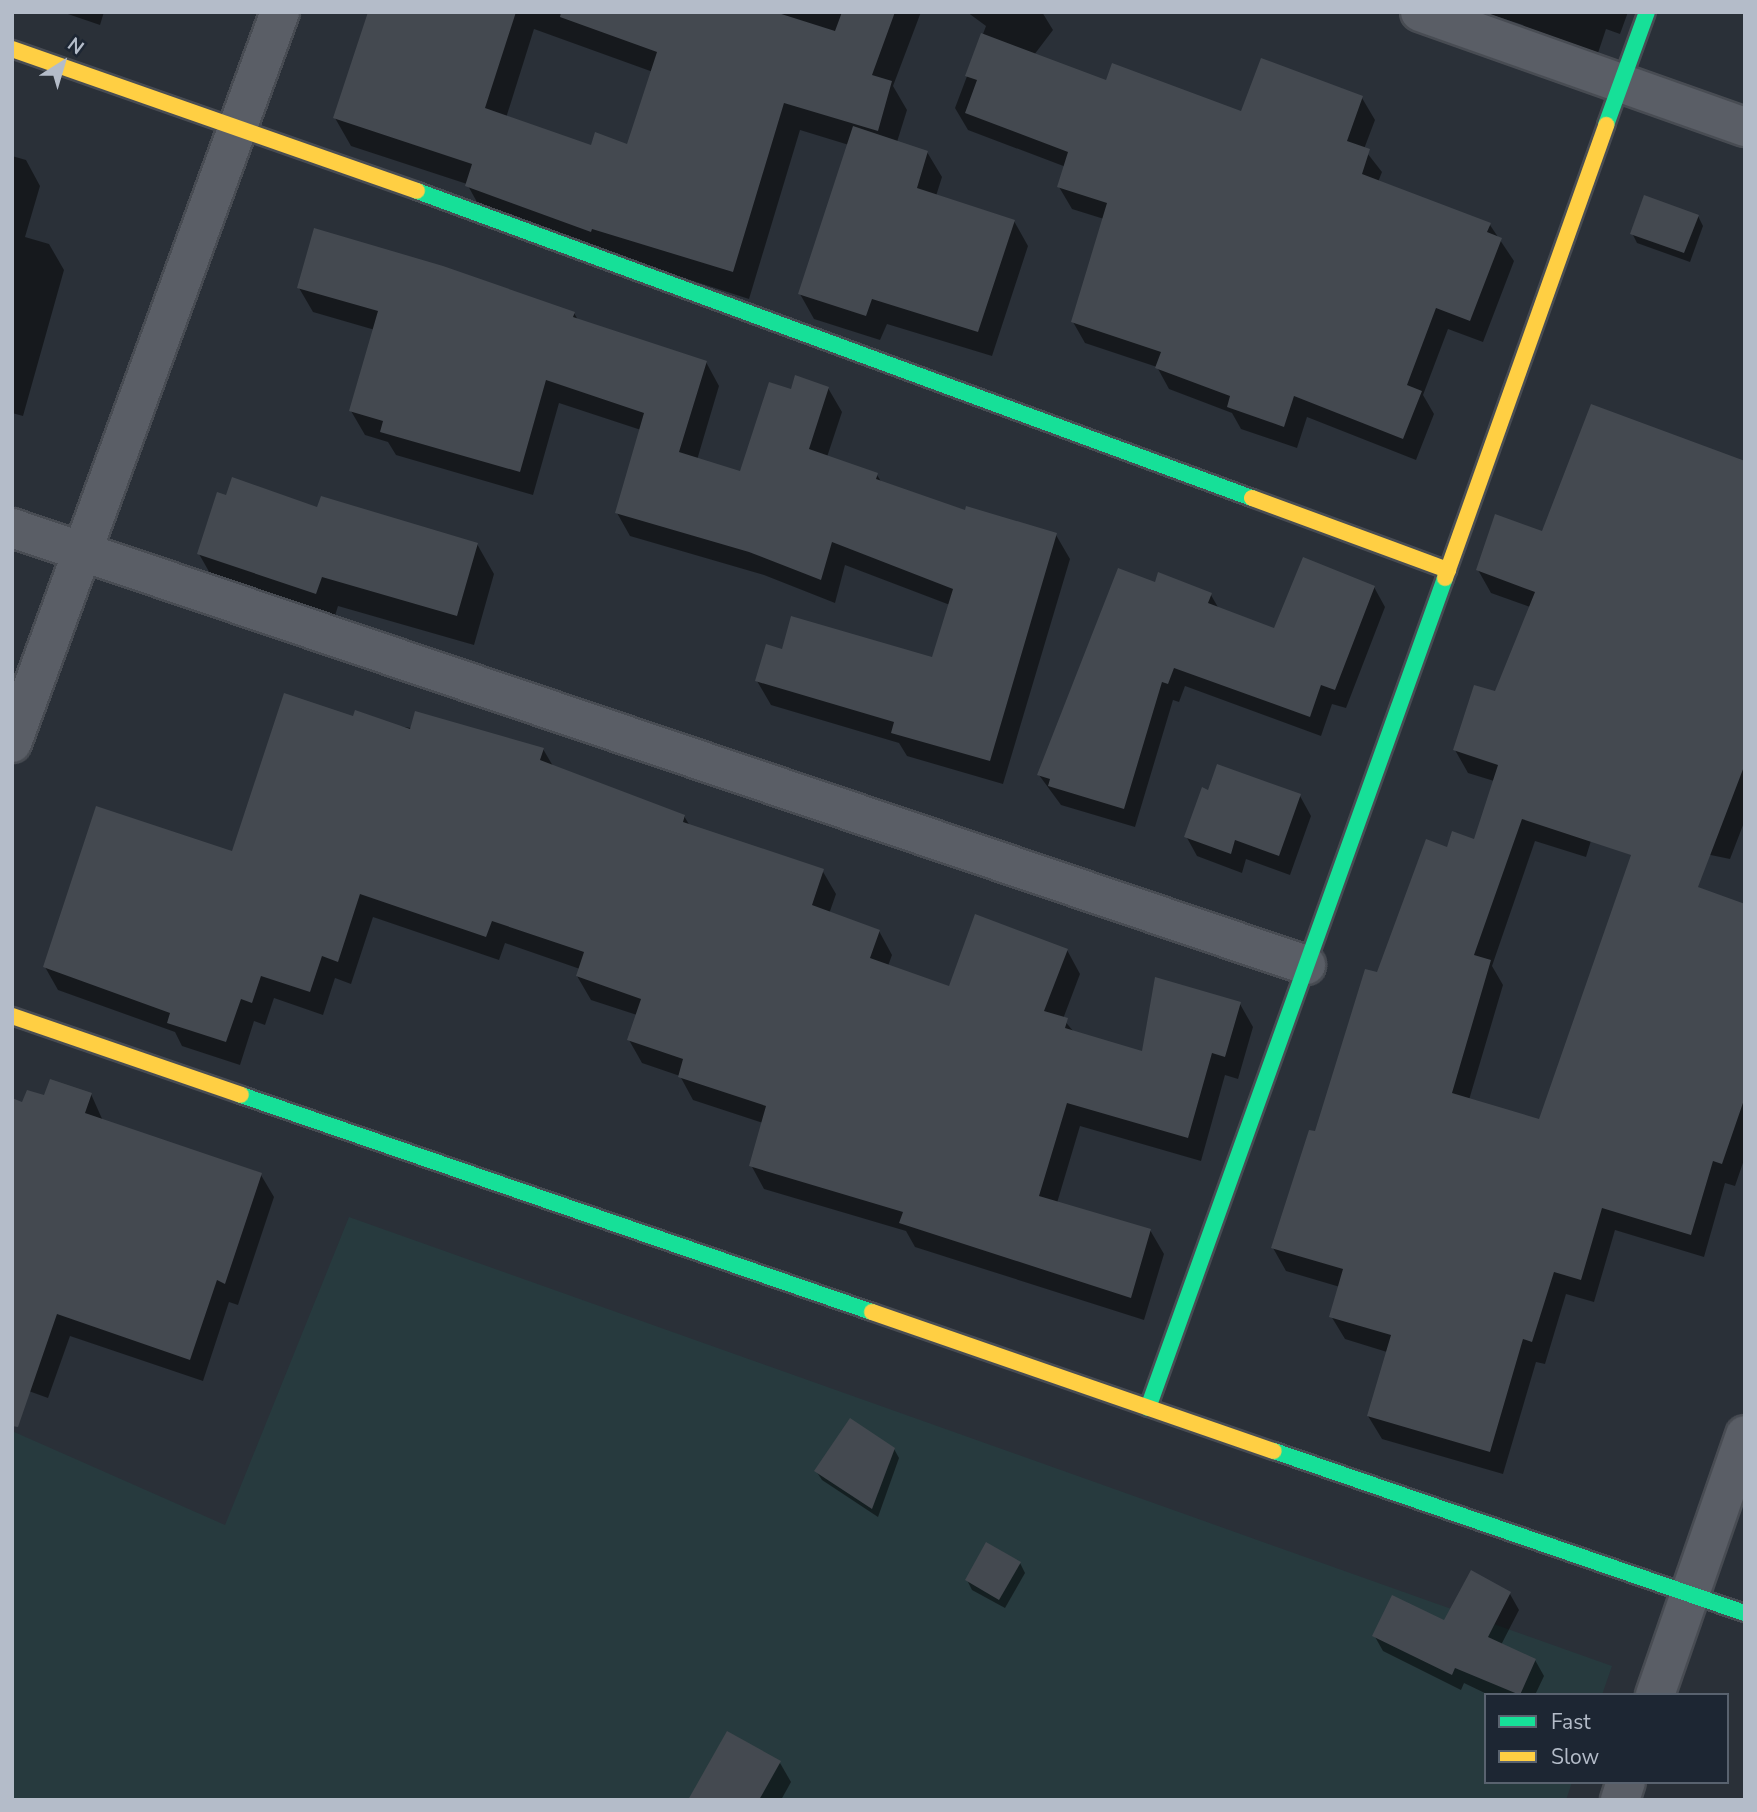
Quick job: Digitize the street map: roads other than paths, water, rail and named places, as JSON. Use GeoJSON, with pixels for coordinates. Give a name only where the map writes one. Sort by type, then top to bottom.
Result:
{"type":"FeatureCollection","features":[{"type":"Feature","properties":{"kind":"street"},"geometry":{"type":"LineString","coordinates":[[12,743],[280,12]]}},
{"type":"Feature","properties":{"kind":"street"},"geometry":{"type":"LineString","coordinates":[[1420,12],[1745,127]]}},
{"type":"Feature","properties":{"kind":"street"},"geometry":{"type":"LineString","coordinates":[[1148,1408],[1647,12]]}},
{"type":"Feature","properties":{"kind":"street"},"geometry":{"type":"LineString","coordinates":[[12,49],[239,126],[1448,570]]}},
{"type":"Feature","properties":{"kind":"street"},"geometry":{"type":"LineString","coordinates":[[12,528],[1306,965]]}},
{"type":"Feature","properties":{"kind":"street"},"geometry":{"type":"LineString","coordinates":[[12,1016],[1745,1613]]}},
{"type":"Feature","properties":{"kind":"street"},"geometry":{"type":"LineString","coordinates":[[1656,1693],[1745,1434]]}}]}
